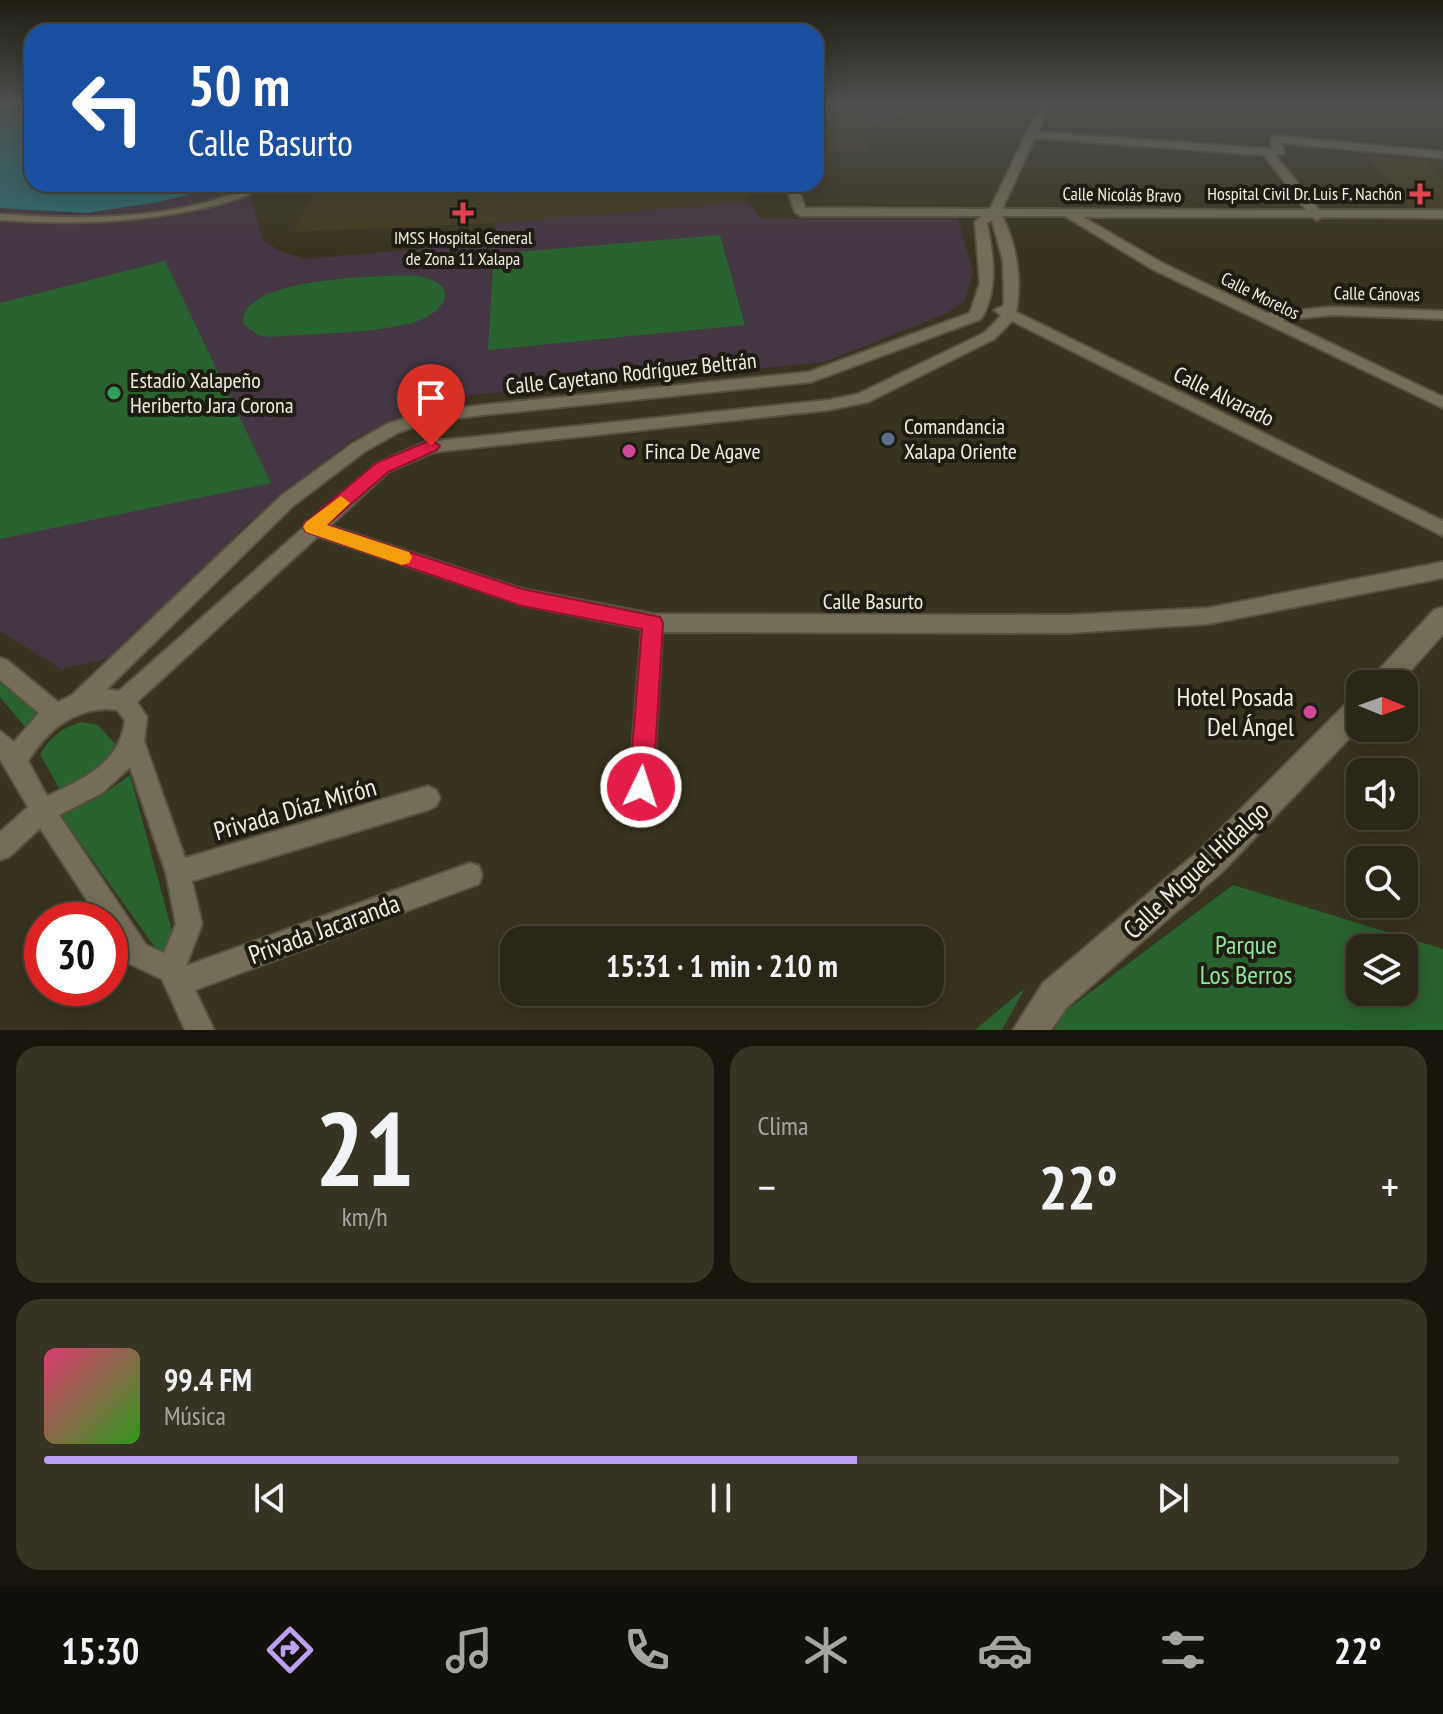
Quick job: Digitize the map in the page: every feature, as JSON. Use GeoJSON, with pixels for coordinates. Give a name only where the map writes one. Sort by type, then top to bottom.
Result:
{"type":"FeatureCollection","features":[{"type":"Feature","properties":{"kind":"main road"},"geometry":{"type":"LineString","coordinates":[[1395,670],[1443,617]]}},
{"type":"Feature","properties":{"kind":"main road","name":"Calle Miguel Hidalgo"},"geometry":{"type":"LineString","coordinates":[[1030,1030],[1055,995],[1212,860],[1346,722]]}},
{"type":"Feature","properties":{"kind":"street"},"geometry":{"type":"LineString","coordinates":[[984,303],[987,267],[981,222],[994,213],[1024,152]]}},
{"type":"Feature","properties":{"kind":"street"},"geometry":{"type":"LineString","coordinates":[[1256,152],[1279,152]]}},
{"type":"Feature","properties":{"kind":"street"},"geometry":{"type":"LineString","coordinates":[[1395,152],[1440,157]]}},
{"type":"Feature","properties":{"kind":"street"},"geometry":{"type":"LineString","coordinates":[[1268,153],[1317,216]]}},
{"type":"Feature","properties":{"kind":"street"},"geometry":{"type":"LineString","coordinates":[[0,217],[91,222],[132,219],[248,192]]}},
{"type":"Feature","properties":{"kind":"street","name":"Calle Nicolás Bravo"},"geometry":{"type":"LineString","coordinates":[[794,192],[801,212],[1443,214]]}},
{"type":"Feature","properties":{"kind":"street","name":"Calle Morelos"},"geometry":{"type":"LineString","coordinates":[[1066,212],[1157,266],[1443,403]]}},
{"type":"Feature","properties":{"kind":"street"},"geometry":{"type":"LineString","coordinates":[[123,701],[312,527],[382,468],[431,446],[829,405],[862,398],[989,336],[1009,314],[1010,269],[1001,222],[994,213]]}},
{"type":"Feature","properties":{"kind":"street","name":"Calle Alvarado"},"geometry":{"type":"LineString","coordinates":[[984,303],[1443,529]]}},
{"type":"Feature","properties":{"kind":"street","name":"Calle Cayetano Rodríguez Beltrán"},"geometry":{"type":"LineString","coordinates":[[80,701],[287,501],[358,448],[393,428],[428,417],[811,377],[976,316],[984,303]]}},
{"type":"Feature","properties":{"kind":"street","name":"Calle Cánovas"},"geometry":{"type":"LineString","coordinates":[[1262,318],[1332,311],[1443,315]]}},
{"type":"Feature","properties":{"kind":"street"},"geometry":{"type":"LineString","coordinates":[[428,417],[431,446]]}},
{"type":"Feature","properties":{"kind":"street","name":"Calle Basurto"},"geometry":{"type":"LineString","coordinates":[[312,527],[522,597],[653,623],[1068,624],[1208,616],[1443,570]]}},
{"type":"Feature","properties":{"kind":"street"},"geometry":{"type":"LineString","coordinates":[[641,787],[653,623]]}},
{"type":"Feature","properties":{"kind":"street"},"geometry":{"type":"LineString","coordinates":[[0,667],[55,713]]}},
{"type":"Feature","properties":{"kind":"street"},"geometry":{"type":"LineString","coordinates":[[174,976],[189,924],[178,873],[133,742],[136,717],[123,701],[104,697],[80,701],[55,713],[7,751],[137,954],[174,976],[200,1030]]}},
{"type":"Feature","properties":{"kind":"street"},"geometry":{"type":"LineString","coordinates":[[0,848],[42,810],[83,792],[114,770],[133,742]]}},
{"type":"Feature","properties":{"kind":"street","name":"Privada Díaz Mirón"},"geometry":{"type":"LineString","coordinates":[[178,873],[428,798]]}},
{"type":"Feature","properties":{"kind":"street","name":"Privada Jacaranda"},"geometry":{"type":"LineString","coordinates":[[174,976],[470,875]]}},
{"type":"Feature","properties":{"kind":"shaded area"},"geometry":{"type":"Polygon","coordinates":[[[0,152],[24,152],[24,192],[249,192],[263,240],[280,251],[306,259],[494,242],[496,223],[747,202],[762,219],[958,219],[973,272],[965,301],[945,314],[825,362],[472,395],[416,410],[352,440],[248,523],[115,657],[61,669],[0,631],[0,152]]]}},
{"type":"Feature","properties":{"kind":"shaded area","name":"Hospital Civil Dr. Luis F. Nachón"},"geometry":{"type":"Polygon","coordinates":[[[1366,155],[1425,160],[1443,179],[1443,209],[1408,208],[1366,155]]]}},
{"type":"Feature","properties":{"kind":"shaded area","name":"IMSS Hospital General de Zona 11 Xalapa"},"geometry":{"type":"Polygon","coordinates":[[[314,192],[778,193],[746,195],[747,202],[496,223],[294,232],[314,192]]]}},
{"type":"Feature","properties":{"kind":"green space"},"geometry":{"type":"Polygon","coordinates":[[[720,235],[745,325],[488,350],[494,254],[720,235]]]}},
{"type":"Feature","properties":{"kind":"green space","name":"Estadio Xalapeño Heriberto Jara Corona"},"geometry":{"type":"Polygon","coordinates":[[[165,261],[271,483],[0,539],[0,303],[165,261]]]}},
{"type":"Feature","properties":{"kind":"green space"},"geometry":{"type":"Polygon","coordinates":[[[418,276],[442,286],[444,301],[430,315],[408,324],[270,337],[258,335],[243,324],[247,308],[263,297],[287,288],[347,278],[418,276]]]}},
{"type":"Feature","properties":{"kind":"green space"},"geometry":{"type":"Polygon","coordinates":[[[0,683],[53,703],[25,727],[0,697],[0,683]]]}},
{"type":"Feature","properties":{"kind":"green space"},"geometry":{"type":"Polygon","coordinates":[[[81,722],[98,725],[116,745],[106,763],[94,775],[60,790],[40,754],[57,734],[81,722]]]}},
{"type":"Feature","properties":{"kind":"green space"},"geometry":{"type":"Polygon","coordinates":[[[130,775],[175,942],[162,957],[128,910],[128,902],[123,902],[61,816],[101,796],[130,775]]]}},
{"type":"Feature","properties":{"kind":"green space","name":"Parque Los Berros"},"geometry":{"type":"Polygon","coordinates":[[[1233,885],[1394,934],[1346,934],[1346,1006],[1418,1006],[1418,941],[1443,949],[1443,1030],[1054,1030],[1064,1012],[1233,885]]]}},
{"type":"Feature","properties":{"kind":"green space"},"geometry":{"type":"Polygon","coordinates":[[[1025,988],[1002,1030],[975,1030],[1025,988]]]}},
{"type":"Feature","properties":{"kind":"water"},"geometry":{"type":"Polygon","coordinates":[[[0,152],[24,152],[24,192],[199,192],[159,202],[86,213],[0,208],[0,152]]]}},
{"type":"Feature","properties":{"kind":"slow traffic"},"geometry":{"type":"LineString","coordinates":[[341,503],[312,527],[402,557]]}},
{"type":"Feature","properties":{"kind":"place","name":"Hospital Civil Dr. Luis F. Nachón"},"geometry":{"type":"Point","coordinates":[1420,194]}},
{"type":"Feature","properties":{"kind":"place","name":"IMSS Hospital General de Zona 11 Xalapa"},"geometry":{"type":"Point","coordinates":[463,213]}},
{"type":"Feature","properties":{"kind":"place","name":"Estadio Xalapeño Heriberto Jara Corona"},"geometry":{"type":"Point","coordinates":[114,393]}},
{"type":"Feature","properties":{"kind":"place","name":"Comandancia Xalapa Oriente"},"geometry":{"type":"Point","coordinates":[888,439]}},
{"type":"Feature","properties":{"kind":"place","name":"Finca De Agave"},"geometry":{"type":"Point","coordinates":[629,451]}},
{"type":"Feature","properties":{"kind":"place","name":"Hotel Posada Del Ángel"},"geometry":{"type":"Point","coordinates":[1310,712]}},
{"type":"Feature","properties":{"kind":"route"},"geometry":{"type":"LineString","coordinates":[[431,446],[382,468],[312,527],[522,597],[653,623],[641,787]]}}]}
